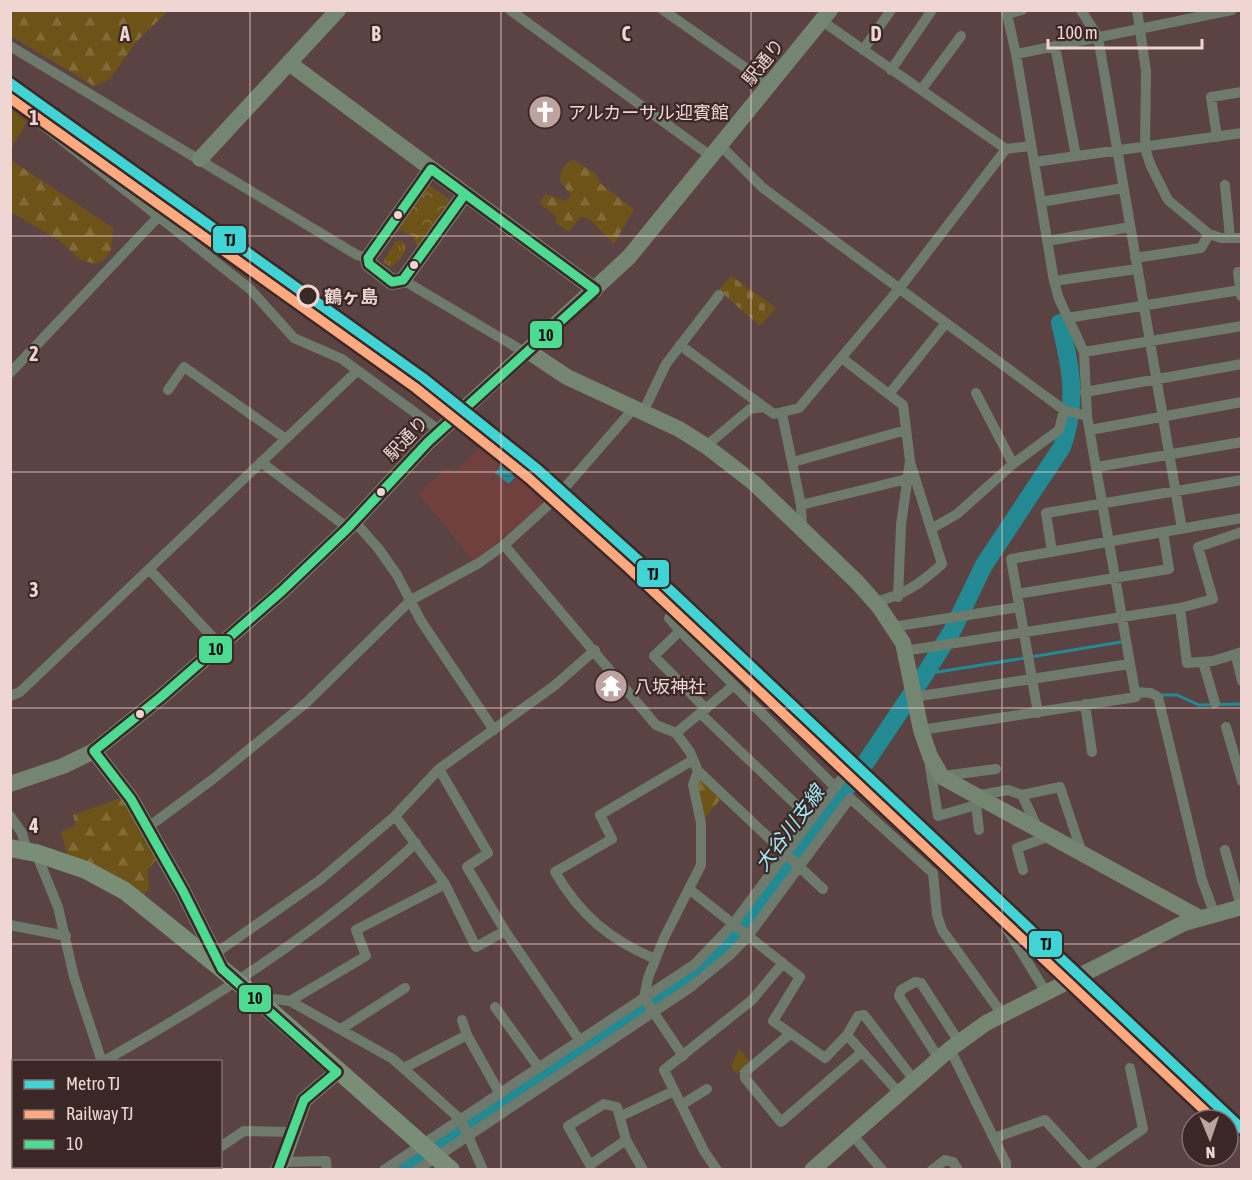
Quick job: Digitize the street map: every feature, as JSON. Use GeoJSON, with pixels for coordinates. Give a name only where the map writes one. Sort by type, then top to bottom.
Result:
{"type":"FeatureCollection","features":[{"type":"Feature","properties":{"kind":"main road"},"geometry":{"type":"LineString","coordinates":[[25,851],[86,870],[125,891],[219,961],[238,982],[337,1072],[451,1170]]}},
{"type":"Feature","properties":{"kind":"street"},"geometry":{"type":"LineString","coordinates":[[200,159],[338,10]]}},
{"type":"Feature","properties":{"kind":"street"},"geometry":{"type":"LineString","coordinates":[[510,10],[717,151],[763,188],[1064,410],[1083,415]]}},
{"type":"Feature","properties":{"kind":"street"},"geometry":{"type":"LineString","coordinates":[[663,10],[770,86]]}},
{"type":"Feature","properties":{"kind":"street"},"geometry":{"type":"LineString","coordinates":[[863,50],[891,10]]}},
{"type":"Feature","properties":{"kind":"street"},"geometry":{"type":"LineString","coordinates":[[891,70],[932,10]]}},
{"type":"Feature","properties":{"kind":"street"},"geometry":{"type":"LineString","coordinates":[[923,737],[1085,704],[1136,697],[1090,429],[1083,415],[1084,352],[1067,318],[1054,281],[1016,54],[1006,12],[1022,10]]}},
{"type":"Feature","properties":{"kind":"street"},"geometry":{"type":"LineString","coordinates":[[1081,10],[1098,37],[1148,342],[1182,529]]}},
{"type":"Feature","properties":{"kind":"street"},"geometry":{"type":"LineString","coordinates":[[1137,10],[1146,70],[1145,148],[1168,200],[1209,234],[1236,238],[1225,185]]}},
{"type":"Feature","properties":{"kind":"street"},"geometry":{"type":"LineString","coordinates":[[1016,54],[1211,12],[1232,10]]}},
{"type":"Feature","properties":{"kind":"street"},"geometry":{"type":"LineString","coordinates":[[826,16],[863,50],[1006,149],[1031,146]]}},
{"type":"Feature","properties":{"kind":"street","name":"駅通り"},"geometry":{"type":"LineString","coordinates":[[10,784],[63,766],[94,751],[220,645],[351,525],[440,431],[629,257],[826,16]]}},
{"type":"Feature","properties":{"kind":"street"},"geometry":{"type":"LineString","coordinates":[[921,90],[961,36]]}},
{"type":"Feature","properties":{"kind":"street"},"geometry":{"type":"LineString","coordinates":[[10,46],[357,255],[369,258]]}},
{"type":"Feature","properties":{"kind":"street"},"geometry":{"type":"LineString","coordinates":[[1055,46],[1076,156]]}},
{"type":"Feature","properties":{"kind":"street"},"geometry":{"type":"LineString","coordinates":[[289,63],[595,290]]}},
{"type":"Feature","properties":{"kind":"street"},"geometry":{"type":"LineString","coordinates":[[1217,137],[1211,97],[1242,92]]}},
{"type":"Feature","properties":{"kind":"street"},"geometry":{"type":"LineString","coordinates":[[10,99],[250,288],[294,338],[342,360],[440,431]]}},
{"type":"Feature","properties":{"kind":"street"},"geometry":{"type":"LineString","coordinates":[[1034,162],[1242,133]]}},
{"type":"Feature","properties":{"kind":"street"},"geometry":{"type":"LineString","coordinates":[[680,345],[774,414],[782,414],[799,408],[843,359],[899,289],[1006,149]]}},
{"type":"Feature","properties":{"kind":"street"},"geometry":{"type":"LineString","coordinates":[[431,169],[369,258],[370,266],[392,282],[403,280],[567,377],[679,429],[706,446],[754,483],[875,602],[892,627],[904,651],[938,816],[1008,790],[1022,795],[1060,787],[1082,854]]}},
{"type":"Feature","properties":{"kind":"street"},"geometry":{"type":"LineString","coordinates":[[1041,202],[1123,188]]}},
{"type":"Feature","properties":{"kind":"street"},"geometry":{"type":"LineString","coordinates":[[403,280],[465,194]]}},
{"type":"Feature","properties":{"kind":"street"},"geometry":{"type":"LineString","coordinates":[[10,373],[159,216]]}},
{"type":"Feature","properties":{"kind":"street"},"geometry":{"type":"LineString","coordinates":[[1047,241],[1130,227]]}},
{"type":"Feature","properties":{"kind":"street"},"geometry":{"type":"LineString","coordinates":[[1054,281],[1201,248],[1209,234]]}},
{"type":"Feature","properties":{"kind":"street"},"geometry":{"type":"LineString","coordinates":[[1067,318],[1142,305],[1241,293],[1238,272],[1242,272]]}},
{"type":"Feature","properties":{"kind":"street"},"geometry":{"type":"LineString","coordinates":[[147,828],[213,779],[308,702],[411,600],[479,563],[504,545],[555,499],[639,410],[666,364],[719,295]]}},
{"type":"Feature","properties":{"kind":"street"},"geometry":{"type":"LineString","coordinates":[[890,393],[946,323]]}},
{"type":"Feature","properties":{"kind":"street"},"geometry":{"type":"LineString","coordinates":[[1084,352],[1242,326]]}},
{"type":"Feature","properties":{"kind":"street"},"geometry":{"type":"LineString","coordinates":[[843,359],[903,405],[910,461],[942,564],[917,586],[898,597],[875,602]]}},
{"type":"Feature","properties":{"kind":"street"},"geometry":{"type":"LineString","coordinates":[[1085,392],[1242,364]]}},
{"type":"Feature","properties":{"kind":"street"},"geometry":{"type":"LineString","coordinates":[[168,390],[184,367],[286,439]]}},
{"type":"Feature","properties":{"kind":"street"},"geometry":{"type":"LineString","coordinates":[[10,696],[20,692],[357,371]]}},
{"type":"Feature","properties":{"kind":"street"},"geometry":{"type":"LineString","coordinates":[[976,393],[1013,464]]}},
{"type":"Feature","properties":{"kind":"street"},"geometry":{"type":"LineString","coordinates":[[1090,429],[1242,402]]}},
{"type":"Feature","properties":{"kind":"street"},"geometry":{"type":"LineString","coordinates":[[706,446],[750,409],[764,407]]}},
{"type":"Feature","properties":{"kind":"street"},"geometry":{"type":"LineString","coordinates":[[931,529],[957,514],[1013,464],[1059,430],[1064,410]]}},
{"type":"Feature","properties":{"kind":"street"},"geometry":{"type":"LineString","coordinates":[[782,414],[801,505],[802,528]]}},
{"type":"Feature","properties":{"kind":"street"},"geometry":{"type":"LineString","coordinates":[[793,462],[906,430]]}},
{"type":"Feature","properties":{"kind":"street"},"geometry":{"type":"LineString","coordinates":[[1097,467],[1242,442]]}},
{"type":"Feature","properties":{"kind":"street"},"geometry":{"type":"LineString","coordinates":[[898,597],[901,525],[910,461]]}},
{"type":"Feature","properties":{"kind":"street"},"geometry":{"type":"LineString","coordinates":[[261,462],[351,525],[378,548],[411,600],[421,621],[494,730]]}},
{"type":"Feature","properties":{"kind":"street"},"geometry":{"type":"LineString","coordinates":[[801,505],[907,479]]}},
{"type":"Feature","properties":{"kind":"street"},"geometry":{"type":"LineString","coordinates":[[1052,552],[1046,513],[1242,480]]}},
{"type":"Feature","properties":{"kind":"street"},"geometry":{"type":"LineString","coordinates":[[1038,713],[1011,559],[1242,518]]}},
{"type":"Feature","properties":{"kind":"street"},"geometry":{"type":"LineString","coordinates":[[1017,594],[1169,569],[1162,532]]}},
{"type":"Feature","properties":{"kind":"street"},"geometry":{"type":"LineString","coordinates":[[904,651],[1180,608],[1213,599],[1198,547],[1242,532]]}},
{"type":"Feature","properties":{"kind":"street"},"geometry":{"type":"LineString","coordinates":[[504,545],[656,724],[676,733],[698,771],[823,889]]}},
{"type":"Feature","properties":{"kind":"street"},"geometry":{"type":"LineString","coordinates":[[149,569],[220,645]]}},
{"type":"Feature","properties":{"kind":"street"},"geometry":{"type":"LineString","coordinates":[[646,582],[676,612],[669,618],[680,631],[835,787]]}},
{"type":"Feature","properties":{"kind":"street"},"geometry":{"type":"LineString","coordinates":[[892,627],[1019,607]]}},
{"type":"Feature","properties":{"kind":"street"},"geometry":{"type":"LineString","coordinates":[[1180,608],[1187,663],[1239,654],[1242,681]]}},
{"type":"Feature","properties":{"kind":"street"},"geometry":{"type":"LineString","coordinates":[[680,631],[654,656],[704,711],[811,819]]}},
{"type":"Feature","properties":{"kind":"street"},"geometry":{"type":"LineString","coordinates":[[94,751],[131,799],[219,961],[395,816],[439,769],[554,686],[595,650]]}},
{"type":"Feature","properties":{"kind":"street"},"geometry":{"type":"LineString","coordinates":[[1203,662],[1215,703]]}},
{"type":"Feature","properties":{"kind":"street"},"geometry":{"type":"LineString","coordinates":[[913,688],[1032,679],[1130,664]]}},
{"type":"Feature","properties":{"kind":"street"},"geometry":{"type":"LineString","coordinates":[[676,733],[733,686]]}},
{"type":"Feature","properties":{"kind":"street"},"geometry":{"type":"LineString","coordinates":[[1135,692],[1151,693],[1158,697],[1202,880],[1208,916]]}},
{"type":"Feature","properties":{"kind":"street"},"geometry":{"type":"LineString","coordinates":[[1085,704],[1092,752]]}},
{"type":"Feature","properties":{"kind":"street"},"geometry":{"type":"LineString","coordinates":[[1226,727],[1242,781]]}},
{"type":"Feature","properties":{"kind":"street"},"geometry":{"type":"LineString","coordinates":[[923,737],[942,777],[976,800],[1208,916]]}},
{"type":"Feature","properties":{"kind":"street"},"geometry":{"type":"LineString","coordinates":[[655,959],[622,945],[596,924],[555,872],[612,839],[600,815],[693,760]]}},
{"type":"Feature","properties":{"kind":"street"},"geometry":{"type":"LineString","coordinates":[[439,769],[488,853],[467,867],[505,931],[580,1041]]}},
{"type":"Feature","properties":{"kind":"street"},"geometry":{"type":"LineString","coordinates":[[942,777],[996,769]]}},
{"type":"Feature","properties":{"kind":"street"},"geometry":{"type":"LineString","coordinates":[[644,998],[655,959],[701,865],[701,823],[693,785],[698,771]]}},
{"type":"Feature","properties":{"kind":"street"},"geometry":{"type":"LineString","coordinates":[[417,1170],[430,1150],[461,1120],[695,964],[733,924],[845,774]]}},
{"type":"Feature","properties":{"kind":"street"},"geometry":{"type":"LineString","coordinates":[[1022,795],[1044,833]]}},
{"type":"Feature","properties":{"kind":"street"},"geometry":{"type":"LineString","coordinates":[[384,1170],[468,1136],[654,1012],[730,955],[748,936],[850,798],[933,873],[942,930],[1002,1014]]}},
{"type":"Feature","properties":{"kind":"street"},"geometry":{"type":"LineString","coordinates":[[976,800],[980,830]]}},
{"type":"Feature","properties":{"kind":"street"},"geometry":{"type":"LineString","coordinates":[[10,816],[22,833],[25,851],[58,907],[74,977],[102,1060]]}},
{"type":"Feature","properties":{"kind":"street"},"geometry":{"type":"LineString","coordinates":[[395,816],[445,884],[476,947],[505,931]]}},
{"type":"Feature","properties":{"kind":"street"},"geometry":{"type":"LineString","coordinates":[[1023,870],[1017,848],[1044,833]]}},
{"type":"Feature","properties":{"kind":"street"},"geometry":{"type":"LineString","coordinates":[[104,1060],[186,1015],[238,982],[370,886],[416,843]]}},
{"type":"Feature","properties":{"kind":"street"},"geometry":{"type":"LineString","coordinates":[[816,1168],[851,1133],[898,1093],[950,1050],[1002,1014],[1184,923],[1241,907],[1225,850]]}},
{"type":"Feature","properties":{"kind":"street"},"geometry":{"type":"LineString","coordinates":[[290,1001],[366,956],[356,930],[445,884]]}},
{"type":"Feature","properties":{"kind":"street"},"geometry":{"type":"LineString","coordinates":[[689,890],[800,977],[773,1021],[825,1058],[846,1035],[858,1016],[864,1015],[914,1080]]}},
{"type":"Feature","properties":{"kind":"street"},"geometry":{"type":"LineString","coordinates":[[10,925],[66,936]]}},
{"type":"Feature","properties":{"kind":"street"},"geometry":{"type":"LineString","coordinates":[[1007,929],[1046,992]]}},
{"type":"Feature","properties":{"kind":"street"},"geometry":{"type":"LineString","coordinates":[[717,1170],[681,1106],[664,1070],[752,1000],[783,963]]}},
{"type":"Feature","properties":{"kind":"street"},"geometry":{"type":"LineString","coordinates":[[950,1050],[900,996],[901,990],[915,982],[921,983],[950,1050],[1006,1163],[1006,1170]]}},
{"type":"Feature","properties":{"kind":"street"},"geometry":{"type":"LineString","coordinates":[[341,1029],[405,988]]}},
{"type":"Feature","properties":{"kind":"street"},"geometry":{"type":"LineString","coordinates":[[254,996],[290,1001],[393,1059],[461,1120],[483,1170]]}},
{"type":"Feature","properties":{"kind":"street"},"geometry":{"type":"LineString","coordinates":[[644,998],[683,1056]]}},
{"type":"Feature","properties":{"kind":"street"},"geometry":{"type":"LineString","coordinates":[[495,1007],[538,1068]]}},
{"type":"Feature","properties":{"kind":"street"},"geometry":{"type":"LineString","coordinates":[[462,1020],[467,1035],[500,1094]]}},
{"type":"Feature","properties":{"kind":"street"},"geometry":{"type":"LineString","coordinates":[[789,1034],[745,1072],[745,1078],[781,1122],[862,1052]]}},
{"type":"Feature","properties":{"kind":"street"},"geometry":{"type":"LineString","coordinates":[[404,1068],[467,1035]]}},
{"type":"Feature","properties":{"kind":"street"},"geometry":{"type":"LineString","coordinates":[[846,1035],[898,1093]]}},
{"type":"Feature","properties":{"kind":"street"},"geometry":{"type":"LineString","coordinates":[[994,1138],[1045,1120],[1088,1167],[1143,1129],[1130,1068]]}},
{"type":"Feature","properties":{"kind":"street"},"geometry":{"type":"LineString","coordinates":[[327,1170],[326,1161],[280,1166],[304,1100],[337,1072]]}},
{"type":"Feature","properties":{"kind":"street"},"geometry":{"type":"LineString","coordinates":[[681,1106],[707,1089]]}},
{"type":"Feature","properties":{"kind":"street"},"geometry":{"type":"LineString","coordinates":[[621,1116],[674,1091]]}},
{"type":"Feature","properties":{"kind":"street"},"geometry":{"type":"LineString","coordinates":[[626,1140],[587,1167],[568,1126],[604,1104],[617,1107],[626,1140],[643,1170]]}},
{"type":"Feature","properties":{"kind":"street"},"geometry":{"type":"LineString","coordinates":[[222,1146],[244,1131],[293,1132]]}},
{"type":"Feature","properties":{"kind":"street"},"geometry":{"type":"LineString","coordinates":[[851,1133],[882,1170]]}},
{"type":"Feature","properties":{"kind":"street"},"geometry":{"type":"LineString","coordinates":[[932,1170],[945,1160],[953,1162],[958,1170]]}},
{"type":"Feature","properties":{"kind":"shaded area"},"geometry":{"type":"Polygon","coordinates":[[[481,446],[550,499],[474,562],[418,493],[448,467],[454,473],[481,446]]]}},
{"type":"Feature","properties":{"kind":"green space"},"geometry":{"type":"Polygon","coordinates":[[[10,11],[168,11],[137,41],[110,79],[94,86],[11,36],[10,11]]]}},
{"type":"Feature","properties":{"kind":"green space"},"geometry":{"type":"Polygon","coordinates":[[[11,109],[27,122],[11,148],[11,109]]]}},
{"type":"Feature","properties":{"kind":"green space"},"geometry":{"type":"Polygon","coordinates":[[[11,160],[113,228],[111,249],[102,261],[96,264],[81,260],[60,241],[11,212],[11,160]]]}},
{"type":"Feature","properties":{"kind":"green space"},"geometry":{"type":"Polygon","coordinates":[[[574,160],[596,174],[601,184],[634,209],[614,244],[588,218],[580,217],[569,232],[556,223],[556,216],[539,203],[546,194],[566,201],[571,195],[560,181],[561,172],[568,162],[574,160]]]}},
{"type":"Feature","properties":{"kind":"green space"},"geometry":{"type":"Polygon","coordinates":[[[428,184],[453,202],[418,250],[413,236],[400,231],[393,233],[428,184]]]}},
{"type":"Feature","properties":{"kind":"green space"},"geometry":{"type":"Polygon","coordinates":[[[400,240],[407,245],[406,248],[399,261],[390,267],[383,262],[395,242],[400,240]]]}},
{"type":"Feature","properties":{"kind":"green space"},"geometry":{"type":"Polygon","coordinates":[[[731,276],[776,308],[760,326],[719,290],[731,276]]]}},
{"type":"Feature","properties":{"kind":"green space"},"geometry":{"type":"Polygon","coordinates":[[[698,778],[722,797],[706,817],[702,815],[696,782],[698,778]]]}},
{"type":"Feature","properties":{"kind":"green space"},"geometry":{"type":"Polygon","coordinates":[[[124,797],[158,857],[148,870],[149,889],[143,895],[68,857],[61,832],[76,825],[73,815],[124,797]]]}},
{"type":"Feature","properties":{"kind":"green space"},"geometry":{"type":"Polygon","coordinates":[[[739,1049],[751,1062],[737,1074],[731,1067],[739,1049]]]}},
{"type":"Feature","properties":{"kind":"water"},"geometry":{"type":"Polygon","coordinates":[[[501,465],[516,476],[509,484],[495,473],[501,465]]]}},
{"type":"Feature","properties":{"kind":"waterway","name":"大谷川支線"},"geometry":{"type":"LineString","coordinates":[[403,1170],[694,975],[737,935],[868,759],[925,674],[952,631],[984,565],[1062,447],[1070,415],[1071,385],[1060,323]]}},
{"type":"Feature","properties":{"kind":"waterway"},"geometry":{"type":"LineString","coordinates":[[1031,657],[1121,642]]}},
{"type":"Feature","properties":{"kind":"waterway"},"geometry":{"type":"LineString","coordinates":[[925,674],[1025,658]]}},
{"type":"Feature","properties":{"kind":"waterway"},"geometry":{"type":"LineString","coordinates":[[1163,695],[1177,695],[1199,705],[1242,704]]}},
{"type":"Feature","properties":{"kind":"metro line","name":"TJ"},"geometry":{"type":"LineString","coordinates":[[10,83],[423,378],[537,469],[638,560],[1242,1129]]}},
{"type":"Feature","properties":{"kind":"rail line","name":"TJ"},"geometry":{"type":"LineString","coordinates":[[10,98],[416,388],[529,478],[630,569],[1202,1108]]}},
{"type":"Feature","properties":{"kind":"transit line","name":"10"},"geometry":{"type":"LineString","coordinates":[[431,169],[465,194],[403,280],[392,282],[369,264],[368,258],[431,169]]}},
{"type":"Feature","properties":{"kind":"transit line","name":"10"},"geometry":{"type":"LineString","coordinates":[[278,1170],[304,1100],[337,1072],[222,969],[183,891],[131,799],[94,751],[161,697],[282,591],[348,528],[428,442],[595,290],[465,194]]}},
{"type":"Feature","properties":{"kind":"place","name":"アルカーサル迎賓館"},"geometry":{"type":"Point","coordinates":[545,112]}},
{"type":"Feature","properties":{"kind":"place","name":"鶴ヶ島"},"geometry":{"type":"Point","coordinates":[308,296]}},
{"type":"Feature","properties":{"kind":"place","name":"八坂神社"},"geometry":{"type":"Point","coordinates":[611,686]}}]}
